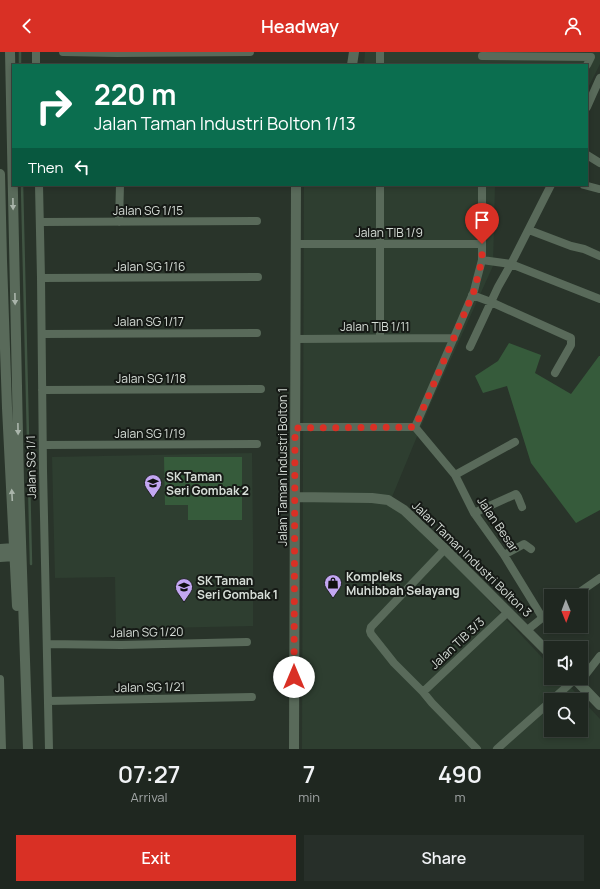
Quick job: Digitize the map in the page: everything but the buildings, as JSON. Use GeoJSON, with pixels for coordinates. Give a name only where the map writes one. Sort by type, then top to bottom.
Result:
{"type":"FeatureCollection","features":[{"type":"Feature","properties":{"kind":"street"},"geometry":{"type":"LineString","coordinates":[[10,52],[12,109]]}},
{"type":"Feature","properties":{"kind":"street"},"geometry":{"type":"LineString","coordinates":[[36,52],[36,64]]}},
{"type":"Feature","properties":{"kind":"street"},"geometry":{"type":"LineString","coordinates":[[63,52],[250,52]]}},
{"type":"Feature","properties":{"kind":"street"},"geometry":{"type":"LineString","coordinates":[[352,64],[354,52]]}},
{"type":"Feature","properties":{"kind":"street"},"geometry":{"type":"LineString","coordinates":[[380,52],[380,64]]}},
{"type":"Feature","properties":{"kind":"street"},"geometry":{"type":"LineString","coordinates":[[482,54],[590,57],[587,64]]}},
{"type":"Feature","properties":{"kind":"street"},"geometry":{"type":"LineString","coordinates":[[588,105],[599,80]]}},
{"type":"Feature","properties":{"kind":"street"},"geometry":{"type":"LineString","coordinates":[[588,156],[600,163]]}},
{"type":"Feature","properties":{"kind":"street"},"geometry":{"type":"LineString","coordinates":[[0,174],[4,408],[15,552],[20,648],[22,749]]}},
{"type":"Feature","properties":{"kind":"street"},"geometry":{"type":"LineString","coordinates":[[13,186],[28,749]]}},
{"type":"Feature","properties":{"kind":"street","name":"Jalan SG 1/1"},"geometry":{"type":"LineString","coordinates":[[39,186],[49,749]]}},
{"type":"Feature","properties":{"kind":"street"},"geometry":{"type":"LineString","coordinates":[[119,222],[120,186]]}},
{"type":"Feature","properties":{"kind":"street","name":"Jalan Taman Industri Bolton 1"},"geometry":{"type":"LineString","coordinates":[[294,749],[296,186]]}},
{"type":"Feature","properties":{"kind":"street"},"geometry":{"type":"LineString","coordinates":[[380,186],[380,338]]}},
{"type":"Feature","properties":{"kind":"street"},"geometry":{"type":"LineString","coordinates":[[295,428],[415,427],[472,295],[482,260],[482,186]]}},
{"type":"Feature","properties":{"kind":"street"},"geometry":{"type":"LineString","coordinates":[[470,347],[498,287],[551,186]]}},
{"type":"Feature","properties":{"kind":"street"},"geometry":{"type":"LineString","coordinates":[[588,186],[600,189]]}},
{"type":"Feature","properties":{"kind":"street","name":"Jalan SG 1/15"},"geometry":{"type":"LineString","coordinates":[[40,222],[257,221]]}},
{"type":"Feature","properties":{"kind":"street"},"geometry":{"type":"LineString","coordinates":[[529,230],[600,256]]}},
{"type":"Feature","properties":{"kind":"street","name":"Jalan TIB 1/9"},"geometry":{"type":"LineString","coordinates":[[296,244],[482,244]]}},
{"type":"Feature","properties":{"kind":"street"},"geometry":{"type":"LineString","coordinates":[[1,260],[14,260]]}},
{"type":"Feature","properties":{"kind":"street"},"geometry":{"type":"LineString","coordinates":[[482,260],[511,264],[600,299]]}},
{"type":"Feature","properties":{"kind":"street","name":"Jalan SG 1/16"},"geometry":{"type":"LineString","coordinates":[[41,278],[258,277]]}},
{"type":"Feature","properties":{"kind":"street"},"geometry":{"type":"LineString","coordinates":[[472,295],[571,338],[571,345],[556,374]]}},
{"type":"Feature","properties":{"kind":"street","name":"Jalan SG 1/17"},"geometry":{"type":"LineString","coordinates":[[42,334],[257,333]]}},
{"type":"Feature","properties":{"kind":"street","name":"Jalan TIB 1/11"},"geometry":{"type":"LineString","coordinates":[[295,338],[454,338]]}},
{"type":"Feature","properties":{"kind":"street","name":"Jalan SG 1/18"},"geometry":{"type":"LineString","coordinates":[[42,390],[261,389]]}},
{"type":"Feature","properties":{"kind":"street","name":"Jalan Besar"},"geometry":{"type":"LineString","coordinates":[[415,427],[455,475],[474,513],[504,555],[542,617]]}},
{"type":"Feature","properties":{"kind":"street"},"geometry":{"type":"LineString","coordinates":[[455,475],[515,442]]}},
{"type":"Feature","properties":{"kind":"street","name":"Jalan SG 1/19"},"geometry":{"type":"LineString","coordinates":[[43,445],[257,444]]}},
{"type":"Feature","properties":{"kind":"street"},"geometry":{"type":"LineString","coordinates":[[474,513],[516,494],[522,507]]}},
{"type":"Feature","properties":{"kind":"street","name":"Jalan Taman Industri Bolton 3"},"geometry":{"type":"LineString","coordinates":[[295,497],[372,498],[388,500],[404,510],[544,648]]}},
{"type":"Feature","properties":{"kind":"street"},"geometry":{"type":"LineString","coordinates":[[504,555],[524,544],[531,549]]}},
{"type":"Feature","properties":{"kind":"street"},"geometry":{"type":"LineString","coordinates":[[0,549],[15,552]]}},
{"type":"Feature","properties":{"kind":"street"},"geometry":{"type":"LineString","coordinates":[[445,549],[371,627],[370,631],[394,663],[477,749]]}},
{"type":"Feature","properties":{"kind":"street"},"geometry":{"type":"LineString","coordinates":[[0,557],[15,552]]}},
{"type":"Feature","properties":{"kind":"street"},"geometry":{"type":"LineString","coordinates":[[584,589],[600,578]]}},
{"type":"Feature","properties":{"kind":"street","name":"Jalan TIB 3/3"},"geometry":{"type":"LineString","coordinates":[[423,692],[508,612]]}},
{"type":"Feature","properties":{"kind":"street"},"geometry":{"type":"LineString","coordinates":[[526,630],[542,617]]}},
{"type":"Feature","properties":{"kind":"street","name":"Jalan SG 1/20"},"geometry":{"type":"LineString","coordinates":[[47,644],[121,645],[247,642]]}},
{"type":"Feature","properties":{"kind":"street"},"geometry":{"type":"LineString","coordinates":[[588,671],[600,656]]}},
{"type":"Feature","properties":{"kind":"street"},"geometry":{"type":"LineString","coordinates":[[0,679],[2,749]]}},
{"type":"Feature","properties":{"kind":"street"},"geometry":{"type":"LineString","coordinates":[[560,693],[570,685]]}},
{"type":"Feature","properties":{"kind":"street"},"geometry":{"type":"LineString","coordinates":[[584,685],[599,703]]}},
{"type":"Feature","properties":{"kind":"street","name":"Jalan SG 1/21"},"geometry":{"type":"LineString","coordinates":[[48,701],[252,697]]}},
{"type":"Feature","properties":{"kind":"street"},"geometry":{"type":"LineString","coordinates":[[498,749],[544,707]]}},
{"type":"Feature","properties":{"kind":"shaded area"},"geometry":{"type":"Polygon","coordinates":[[[365,52],[600,52],[600,64],[588,88],[588,64],[364,64],[365,52]]]}},
{"type":"Feature","properties":{"kind":"shaded area"},"geometry":{"type":"Polygon","coordinates":[[[304,186],[495,186],[493,266],[430,405],[392,497],[544,660],[544,685],[568,685],[576,693],[544,693],[544,737],[588,737],[588,706],[600,719],[600,749],[302,749],[304,186]]]}},
{"type":"Feature","properties":{"kind":"shaded area"},"geometry":{"type":"Polygon","coordinates":[[[252,453],[253,626],[116,629],[115,577],[55,578],[52,457],[252,453]]]}},
{"type":"Feature","properties":{"kind":"green space"},"geometry":{"type":"Polygon","coordinates":[[[509,343],[541,355],[535,373],[571,394],[600,356],[600,510],[576,523],[531,463],[507,386],[483,393],[475,376],[498,361],[509,343]]]}},
{"type":"Feature","properties":{"kind":"green space"},"geometry":{"type":"Polygon","coordinates":[[[164,457],[242,457],[242,520],[188,520],[188,505],[165,505],[164,457]]]}},
{"type":"Feature","properties":{"kind":"waterway"},"geometry":{"type":"LineString","coordinates":[[20,52],[20,64]]}},
{"type":"Feature","properties":{"kind":"waterway"},"geometry":{"type":"LineString","coordinates":[[22,186],[31,564]]}},
{"type":"Feature","properties":{"kind":"place","name":"SK Taman Seri Gombak 2"},"geometry":{"type":"Point","coordinates":[153,498]}},
{"type":"Feature","properties":{"kind":"place","name":"Kompleks Muhibbah Selayang"},"geometry":{"type":"Point","coordinates":[333,598]}},
{"type":"Feature","properties":{"kind":"place","name":"SK Taman Seri Gombak 1"},"geometry":{"type":"Point","coordinates":[184,602]}},
{"type":"Feature","properties":{"kind":"route"},"geometry":{"type":"LineString","coordinates":[[294,677],[295,428],[415,427],[474,291],[482,260],[482,244]]}}]}
